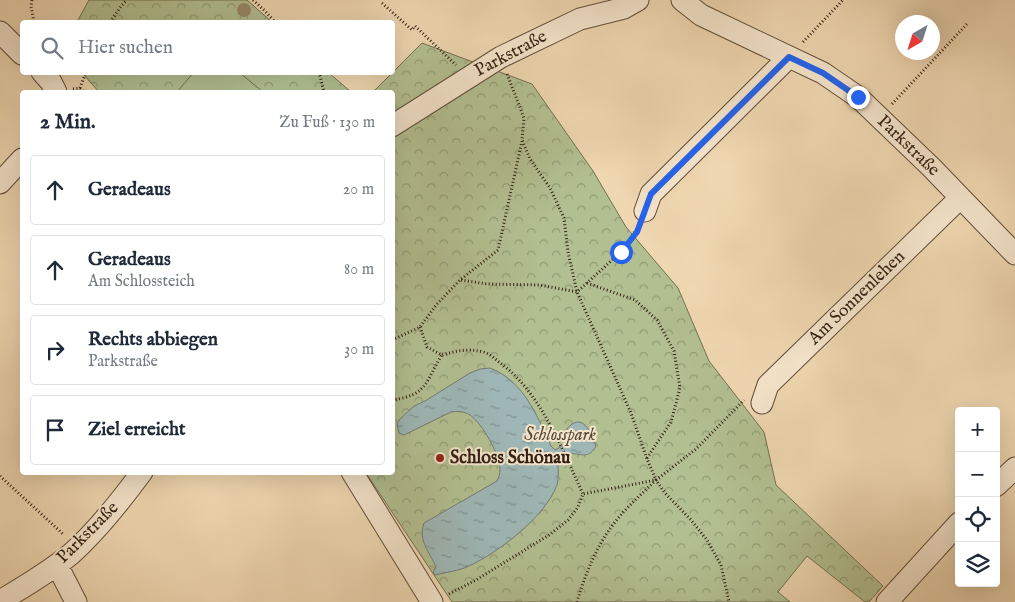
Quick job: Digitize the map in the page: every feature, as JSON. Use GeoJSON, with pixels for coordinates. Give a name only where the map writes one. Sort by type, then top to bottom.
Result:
{"type":"FeatureCollection","features":[{"type":"Feature","properties":{"kind":"street","name":"Parkstraße"},"geometry":{"type":"LineString","coordinates":[[395,124],[501,57],[580,19],[624,8],[638,0]]}},
{"type":"Feature","properties":{"kind":"street","name":"Parkstraße"},"geometry":{"type":"LineString","coordinates":[[682,0],[701,15],[823,73],[858,97],[931,167],[1015,254]]}},
{"type":"Feature","properties":{"kind":"street"},"geometry":{"type":"LineString","coordinates":[[0,32],[20,52]]}},
{"type":"Feature","properties":{"kind":"street"},"geometry":{"type":"LineString","coordinates":[[645,211],[651,194],[789,57]]}},
{"type":"Feature","properties":{"kind":"street"},"geometry":{"type":"LineString","coordinates":[[45,75],[55,90]]}},
{"type":"Feature","properties":{"kind":"street"},"geometry":{"type":"LineString","coordinates":[[0,183],[20,161]]}},
{"type":"Feature","properties":{"kind":"street","name":"Am Sonnenlehen"},"geometry":{"type":"LineString","coordinates":[[762,403],[768,384],[960,198]]}},
{"type":"Feature","properties":{"kind":"street"},"geometry":{"type":"LineString","coordinates":[[1000,482],[1015,468]]}},
{"type":"Feature","properties":{"kind":"street","name":"Parkstraße"},"geometry":{"type":"LineString","coordinates":[[0,601],[57,565],[77,547],[122,499],[140,475]]}},
{"type":"Feature","properties":{"kind":"street"},"geometry":{"type":"LineString","coordinates":[[354,475],[437,600]]}},
{"type":"Feature","properties":{"kind":"street"},"geometry":{"type":"LineString","coordinates":[[887,602],[955,528]]}},
{"type":"Feature","properties":{"kind":"street"},"geometry":{"type":"LineString","coordinates":[[57,565],[76,602]]}},
{"type":"Feature","properties":{"kind":"path"},"geometry":{"type":"LineString","coordinates":[[32,0],[34,20]]}},
{"type":"Feature","properties":{"kind":"path"},"geometry":{"type":"LineString","coordinates":[[111,20],[127,0]]}},
{"type":"Feature","properties":{"kind":"path"},"geometry":{"type":"LineString","coordinates":[[253,0],[273,20]]}},
{"type":"Feature","properties":{"kind":"path"},"geometry":{"type":"LineString","coordinates":[[789,57],[844,0]]}},
{"type":"Feature","properties":{"kind":"path"},"geometry":{"type":"LineString","coordinates":[[382,3],[412,30],[416,26],[468,77]]}},
{"type":"Feature","properties":{"kind":"path"},"geometry":{"type":"LineString","coordinates":[[880,118],[967,24]]}},
{"type":"Feature","properties":{"kind":"path"},"geometry":{"type":"LineString","coordinates":[[395,339],[420,327],[437,304],[460,280],[498,250],[522,140],[524,118],[501,57]]}},
{"type":"Feature","properties":{"kind":"path"},"geometry":{"type":"LineString","coordinates":[[320,75],[324,90]]}},
{"type":"Feature","properties":{"kind":"path"},"geometry":{"type":"LineString","coordinates":[[522,140],[530,159],[550,188],[564,218],[568,252],[577,292],[632,413],[656,480],[665,493],[691,520],[712,548],[721,565],[729,602]]}},
{"type":"Feature","properties":{"kind":"path"},"geometry":{"type":"LineString","coordinates":[[577,292],[637,232],[645,211]]}},
{"type":"Feature","properties":{"kind":"path"},"geometry":{"type":"LineString","coordinates":[[460,280],[487,284],[540,285],[577,292]]}},
{"type":"Feature","properties":{"kind":"path"},"geometry":{"type":"LineString","coordinates":[[587,283],[635,300],[657,320],[674,351],[680,388],[671,422],[647,459]]}},
{"type":"Feature","properties":{"kind":"path"},"geometry":{"type":"LineString","coordinates":[[420,327],[427,347],[442,355],[464,349],[485,352],[508,368],[527,387],[561,447],[582,494],[578,507],[568,520],[549,535],[476,580],[437,600]]}},
{"type":"Feature","properties":{"kind":"path"},"geometry":{"type":"LineString","coordinates":[[395,400],[406,398],[426,386],[442,355]]}},
{"type":"Feature","properties":{"kind":"path"},"geometry":{"type":"LineString","coordinates":[[577,602],[583,581],[598,548],[620,517],[656,480],[696,450],[745,399],[762,403]]}},
{"type":"Feature","properties":{"kind":"path"},"geometry":{"type":"LineString","coordinates":[[0,476],[77,547]]}},
{"type":"Feature","properties":{"kind":"path"},"geometry":{"type":"LineString","coordinates":[[582,494],[656,480]]}},
{"type":"Feature","properties":{"kind":"green space"},"geometry":{"type":"Polygon","coordinates":[[[89,0],[247,0],[270,20],[78,20],[89,0]]]}},
{"type":"Feature","properties":{"kind":"green space","name":"Schlosspark"},"geometry":{"type":"Polygon","coordinates":[[[422,43],[532,84],[593,171],[626,227],[678,288],[709,361],[764,432],[776,485],[883,586],[869,602],[865,602],[807,556],[778,592],[790,602],[452,602],[367,475],[395,475],[395,90],[375,90],[390,75],[395,75],[395,70],[422,43]]]}},
{"type":"Feature","properties":{"kind":"green space"},"geometry":{"type":"Polygon","coordinates":[[[84,75],[331,75],[349,90],[97,90],[84,75]]]}},
{"type":"Feature","properties":{"kind":"green space"},"geometry":{"type":"Polygon","coordinates":[[[191,75],[242,75],[261,90],[179,90],[191,75]]]}},
{"type":"Feature","properties":{"kind":"water"},"geometry":{"type":"Polygon","coordinates":[[[490,368],[512,381],[521,390],[535,412],[551,446],[555,450],[566,444],[566,430],[577,422],[585,425],[589,430],[596,446],[588,454],[570,453],[558,462],[558,482],[551,497],[532,521],[507,543],[469,566],[435,575],[433,572],[436,567],[423,541],[424,523],[497,481],[500,472],[499,463],[494,448],[485,432],[475,419],[465,413],[451,412],[404,435],[399,433],[397,424],[414,406],[470,373],[490,368]]]}},
{"type":"Feature","properties":{"kind":"place","name":"Schloss Schönau"},"geometry":{"type":"Point","coordinates":[440,458]}},
{"type":"Feature","properties":{"kind":"route"},"geometry":{"type":"LineString","coordinates":[[621,252],[637,232],[651,194],[789,57],[823,73],[858,97]]}}]}
